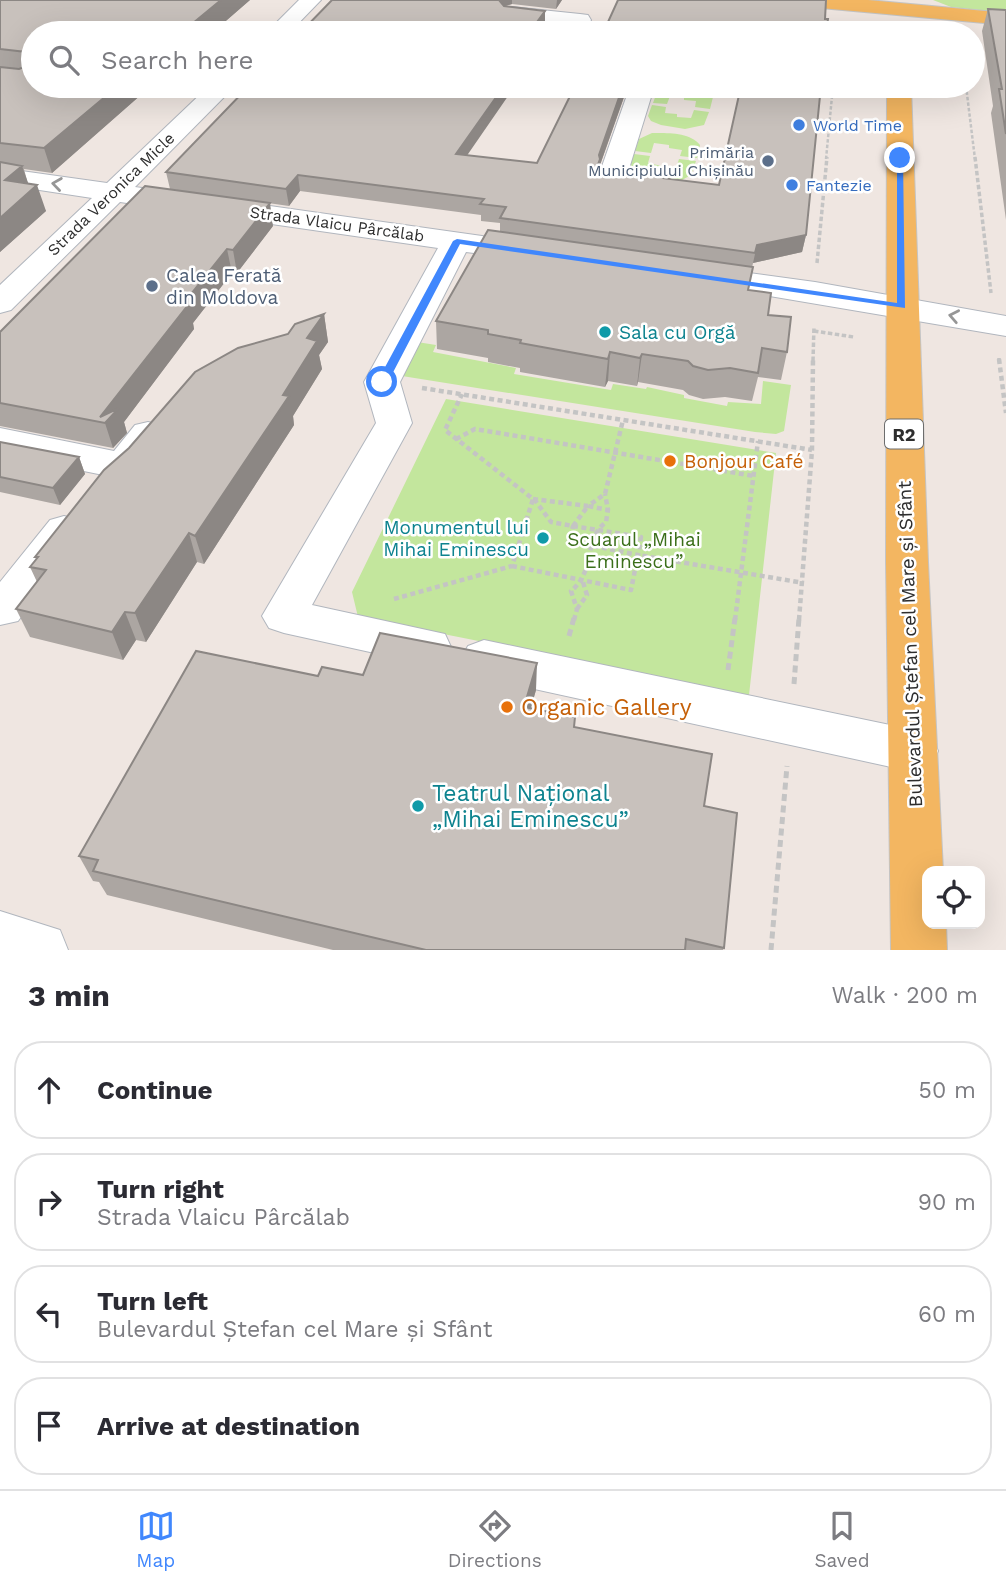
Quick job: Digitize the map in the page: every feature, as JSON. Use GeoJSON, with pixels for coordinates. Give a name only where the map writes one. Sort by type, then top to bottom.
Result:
{"type":"FeatureCollection","features":[{"type":"Feature","properties":{"kind":"main road"},"geometry":{"type":"LineString","coordinates":[[799,0],[899,5],[1006,19]]}},
{"type":"Feature","properties":{"kind":"main road","name":"Bulevardul Ștefan cel Mare și Sfânt"},"geometry":{"type":"LineString","coordinates":[[900,98],[902,306],[919,950]]}},
{"type":"Feature","properties":{"kind":"street"},"geometry":{"type":"LineString","coordinates":[[289,21],[311,0]]}},
{"type":"Feature","properties":{"kind":"street"},"geometry":{"type":"LineString","coordinates":[[512,13],[579,21]]}},
{"type":"Feature","properties":{"kind":"street","name":"Strada Veronica Micle"},"geometry":{"type":"LineString","coordinates":[[0,303],[211,98]]}},
{"type":"Feature","properties":{"kind":"street"},"geometry":{"type":"LineString","coordinates":[[614,172],[639,98]]}},
{"type":"Feature","properties":{"kind":"street","name":"Strada Vlaicu Pârcălab"},"geometry":{"type":"LineString","coordinates":[[0,176],[512,249]]}},
{"type":"Feature","properties":{"kind":"street"},"geometry":{"type":"LineString","coordinates":[[457,241],[382,382],[394,424],[284,616],[914,751]]}},
{"type":"Feature","properties":{"kind":"street"},"geometry":{"type":"LineString","coordinates":[[663,271],[902,306],[999,313]]}},
{"type":"Feature","properties":{"kind":"street"},"geometry":{"type":"LineString","coordinates":[[3,609],[98,487],[122,466],[173,404]]}},
{"type":"Feature","properties":{"kind":"street"},"geometry":{"type":"LineString","coordinates":[[0,441],[122,466]]}},
{"type":"Feature","properties":{"kind":"street"},"geometry":{"type":"LineString","coordinates":[[0,939],[40,950]]}},
{"type":"Feature","properties":{"kind":"path"},"geometry":{"type":"LineString","coordinates":[[816,271],[832,98]]}},
{"type":"Feature","properties":{"kind":"path"},"geometry":{"type":"LineString","coordinates":[[968,98],[999,313]]}},
{"type":"Feature","properties":{"kind":"path"},"geometry":{"type":"LineString","coordinates":[[771,950],[804,583],[812,450],[814,331],[854,337]]}},
{"type":"Feature","properties":{"kind":"path"},"geometry":{"type":"LineString","coordinates":[[999,358],[1006,413]]}},
{"type":"Feature","properties":{"kind":"path"},"geometry":{"type":"LineString","coordinates":[[382,382],[812,450]]}},
{"type":"Feature","properties":{"kind":"path"},"geometry":{"type":"LineString","coordinates":[[334,626],[340,614],[512,566],[631,590],[641,537],[551,522],[533,499],[445,430],[462,394]]}},
{"type":"Feature","properties":{"kind":"path"},"geometry":{"type":"LineString","coordinates":[[567,642],[577,609],[587,595],[583,581],[596,530],[606,522],[608,509],[605,494],[623,420]]}},
{"type":"Feature","properties":{"kind":"path"},"geometry":{"type":"LineString","coordinates":[[456,439],[475,429],[754,476]]}},
{"type":"Feature","properties":{"kind":"path"},"geometry":{"type":"LineString","coordinates":[[728,673],[758,441]]}},
{"type":"Feature","properties":{"kind":"path"},"geometry":{"type":"LineString","coordinates":[[605,494],[588,506],[573,526],[569,541],[804,583]]}},
{"type":"Feature","properties":{"kind":"path"},"geometry":{"type":"LineString","coordinates":[[512,566],[533,499]]}},
{"type":"Feature","properties":{"kind":"path"},"geometry":{"type":"LineString","coordinates":[[533,499],[608,509]]}},
{"type":"Feature","properties":{"kind":"path"},"geometry":{"type":"LineString","coordinates":[[577,609],[570,591],[583,581]]}},
{"type":"Feature","properties":{"kind":"green space"},"geometry":{"type":"Polygon","coordinates":[[[933,0],[1006,0],[1006,13],[951,7],[933,0]]]}},
{"type":"Feature","properties":{"kind":"green space"},"geometry":{"type":"Polygon","coordinates":[[[655,98],[669,98],[667,104],[653,103],[655,98]]]}},
{"type":"Feature","properties":{"kind":"green space"},"geometry":{"type":"Polygon","coordinates":[[[713,98],[710,109],[695,107],[696,101],[684,100],[713,98]]]}},
{"type":"Feature","properties":{"kind":"green space"},"geometry":{"type":"Polygon","coordinates":[[[652,105],[666,107],[665,113],[677,114],[677,117],[691,118],[694,110],[709,112],[704,125],[685,129],[651,121],[648,116],[652,105]]]}},
{"type":"Feature","properties":{"kind":"green space"},"geometry":{"type":"Polygon","coordinates":[[[652,133],[678,134],[696,141],[700,145],[697,158],[680,156],[682,150],[654,143],[651,153],[635,151],[639,139],[652,133]]]}},
{"type":"Feature","properties":{"kind":"green space"},"geometry":{"type":"Polygon","coordinates":[[[634,154],[650,156],[648,163],[676,169],[679,159],[696,161],[691,175],[682,180],[637,175],[630,166],[634,154]]]}},
{"type":"Feature","properties":{"kind":"green space"},"geometry":{"type":"Polygon","coordinates":[[[417,342],[436,345],[433,352],[516,368],[514,374],[611,390],[613,384],[647,387],[684,395],[684,398],[727,406],[728,402],[761,404],[763,381],[791,385],[784,431],[776,434],[755,432],[402,376],[417,342]]]}},
{"type":"Feature","properties":{"kind":"green space","name":"Scuarul „Mihai Eminescu”"},"geometry":{"type":"Polygon","coordinates":[[[446,399],[776,453],[749,695],[358,617],[352,592],[446,399]]]}},
{"type":"Feature","properties":{"kind":"building"},"geometry":{"type":"Polygon","coordinates":[[[0,0],[221,0],[196,21],[21,21],[21,51],[0,49],[0,0]]]}},
{"type":"Feature","properties":{"kind":"building"},"geometry":{"type":"Polygon","coordinates":[[[332,0],[499,0],[504,6],[545,11],[538,21],[312,21],[332,0]]]}},
{"type":"Feature","properties":{"kind":"building"},"geometry":{"type":"Polygon","coordinates":[[[618,0],[826,0],[825,19],[828,19],[828,21],[608,21],[618,0]]]}},
{"type":"Feature","properties":{"kind":"building"},"geometry":{"type":"Polygon","coordinates":[[[988,9],[1006,10],[1006,134],[999,89],[1002,89],[988,9]]]}},
{"type":"Feature","properties":{"kind":"building"},"geometry":{"type":"Polygon","coordinates":[[[0,67],[21,68],[21,98],[104,98],[44,148],[0,143],[0,67]]]}},
{"type":"Feature","properties":{"kind":"building"},"geometry":{"type":"Polygon","coordinates":[[[237,98],[496,98],[456,154],[537,163],[569,98],[619,98],[596,170],[719,185],[738,98],[820,98],[806,235],[757,245],[755,253],[500,218],[506,207],[480,204],[484,199],[298,175],[286,189],[166,172],[237,98]]]}},
{"type":"Feature","properties":{"kind":"building"},"geometry":{"type":"Polygon","coordinates":[[[0,162],[22,166],[5,180],[37,185],[0,218],[0,162]]]}},
{"type":"Feature","properties":{"kind":"building"},"geometry":{"type":"Polygon","coordinates":[[[145,186],[270,203],[233,250],[227,249],[183,304],[188,305],[100,417],[119,408],[105,423],[0,403],[0,332],[145,186]]]}},
{"type":"Feature","properties":{"kind":"building"},"geometry":{"type":"Polygon","coordinates":[[[488,230],[753,267],[748,290],[771,293],[768,315],[791,317],[787,352],[762,348],[758,373],[730,368],[708,370],[693,366],[688,361],[642,354],[640,358],[610,352],[608,359],[520,343],[521,340],[488,334],[488,330],[436,321],[488,230]]]}},
{"type":"Feature","properties":{"kind":"building"},"geometry":{"type":"Polygon","coordinates":[[[324,314],[307,338],[317,341],[283,395],[289,396],[195,536],[189,533],[135,613],[125,612],[112,632],[16,609],[46,570],[30,567],[38,557],[35,557],[104,470],[129,448],[195,372],[238,348],[288,334],[295,324],[324,314]]]}},
{"type":"Feature","properties":{"kind":"building"},"geometry":{"type":"Polygon","coordinates":[[[0,442],[79,457],[53,488],[0,477],[0,442]]]}},
{"type":"Feature","properties":{"kind":"building","name":"Teatrul Național „Mihai Eminescu”"},"geometry":{"type":"Polygon","coordinates":[[[380,633],[537,663],[524,707],[575,717],[574,727],[712,754],[704,806],[737,813],[724,948],[686,939],[685,950],[426,950],[93,871],[98,860],[79,856],[196,651],[318,676],[322,667],[363,675],[380,633]]]}},
{"type":"Feature","properties":{"kind":"place","name":"World Time"},"geometry":{"type":"Point","coordinates":[799,125]}},
{"type":"Feature","properties":{"kind":"place","name":"Primăria Municipiului Chișinău"},"geometry":{"type":"Point","coordinates":[768,161]}},
{"type":"Feature","properties":{"kind":"place","name":"Fantezie"},"geometry":{"type":"Point","coordinates":[792,185]}},
{"type":"Feature","properties":{"kind":"place","name":"Calea Ferată din Moldova"},"geometry":{"type":"Point","coordinates":[152,286]}},
{"type":"Feature","properties":{"kind":"place","name":"Sala cu Orgă"},"geometry":{"type":"Point","coordinates":[605,332]}},
{"type":"Feature","properties":{"kind":"place","name":"Bonjour Café"},"geometry":{"type":"Point","coordinates":[670,461]}},
{"type":"Feature","properties":{"kind":"place","name":"Monumentul lui Mihai Eminescu"},"geometry":{"type":"Point","coordinates":[543,538]}},
{"type":"Feature","properties":{"kind":"place","name":"Organic Gallery"},"geometry":{"type":"Point","coordinates":[507,707]}},
{"type":"Feature","properties":{"kind":"place","name":"Teatrul Național „Mihai Eminescu”"},"geometry":{"type":"Point","coordinates":[418,806]}},
{"type":"Feature","properties":{"kind":"route"},"geometry":{"type":"LineString","coordinates":[[382,382],[457,241],[902,306],[900,158]]}}]}
